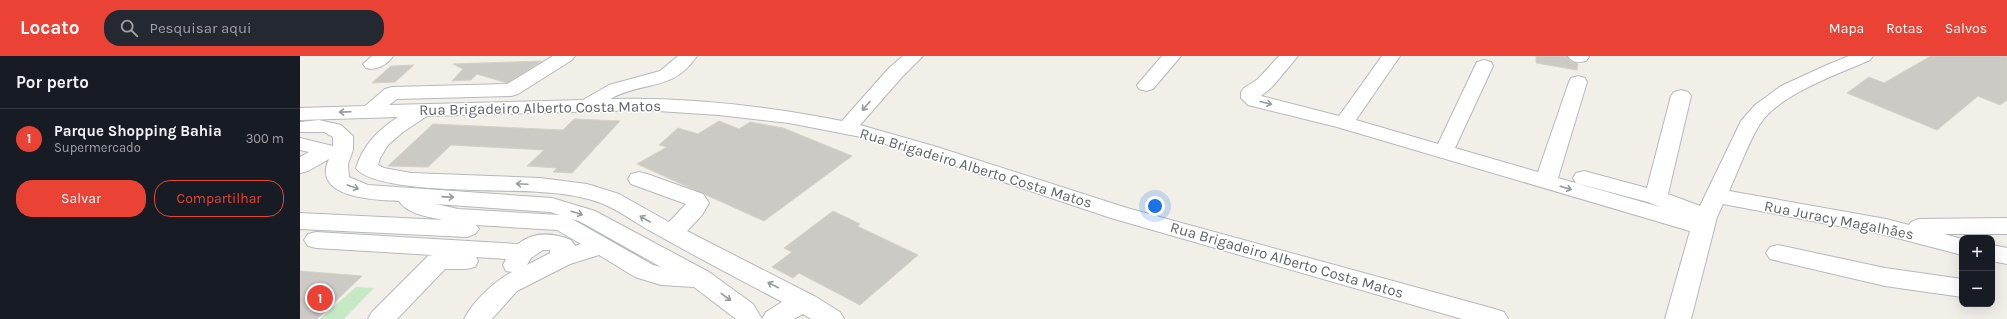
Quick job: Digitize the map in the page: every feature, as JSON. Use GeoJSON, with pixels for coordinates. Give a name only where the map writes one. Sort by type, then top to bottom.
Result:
{"type":"FeatureCollection","features":[{"type":"Feature","properties":{"kind":"street"},"geometry":{"type":"LineString","coordinates":[[378,144],[384,120],[378,111],[392,93],[511,90],[566,56]]}},
{"type":"Feature","properties":{"kind":"street"},"geometry":{"type":"LineString","coordinates":[[589,105],[607,93],[626,86],[651,82],[665,77],[688,56]]}},
{"type":"Feature","properties":{"kind":"street"},"geometry":{"type":"LineString","coordinates":[[1146,85],[1172,56]]}},
{"type":"Feature","properties":{"kind":"street"},"geometry":{"type":"LineString","coordinates":[[1289,56],[1265,83],[1251,92],[1251,98],[1255,101],[1347,120],[1448,144],[1495,162]]}},
{"type":"Feature","properties":{"kind":"street"},"geometry":{"type":"LineString","coordinates":[[1347,120],[1391,56]]}},
{"type":"Feature","properties":{"kind":"street"},"geometry":{"type":"LineString","coordinates":[[1678,319],[1704,222],[1715,195],[1751,121],[1761,108],[1780,94],[1864,56]]}},
{"type":"Feature","properties":{"kind":"street"},"geometry":{"type":"LineString","coordinates":[[856,130],[900,85],[908,71],[912,58]]}},
{"type":"Feature","properties":{"kind":"street"},"geometry":{"type":"LineString","coordinates":[[1448,144],[1484,66]]}},
{"type":"Feature","properties":{"kind":"street"},"geometry":{"type":"LineString","coordinates":[[1549,176],[1578,82]]}},
{"type":"Feature","properties":{"kind":"street"},"geometry":{"type":"LineString","coordinates":[[1656,197],[1681,96]]}},
{"type":"Feature","properties":{"kind":"street","name":"Rua Brigadeiro Alberto Costa Matos"},"geometry":{"type":"LineString","coordinates":[[300,114],[643,104],[719,109],[789,117],[856,130],[930,151],[1120,213],[1495,319]]}},
{"type":"Feature","properties":{"kind":"street"},"geometry":{"type":"LineString","coordinates":[[422,111],[400,124],[378,144],[368,157],[367,168],[378,174],[411,180],[540,185],[587,191],[611,199],[807,304],[830,319]]}},
{"type":"Feature","properties":{"kind":"street"},"geometry":{"type":"LineString","coordinates":[[1347,120],[1619,195],[1704,222]]}},
{"type":"Feature","properties":{"kind":"street"},"geometry":{"type":"LineString","coordinates":[[300,127],[326,126],[338,129],[343,136],[343,150],[337,164],[338,180],[350,187],[368,192],[552,205],[587,216],[700,278],[744,311],[749,319]]}},
{"type":"Feature","properties":{"kind":"street"},"geometry":{"type":"LineString","coordinates":[[300,144],[320,148],[321,154]]}},
{"type":"Feature","properties":{"kind":"street"},"geometry":{"type":"LineString","coordinates":[[300,166],[321,154],[343,150]]}},
{"type":"Feature","properties":{"kind":"street"},"geometry":{"type":"LineString","coordinates":[[639,179],[695,199],[698,203],[694,210],[672,233]]}},
{"type":"Feature","properties":{"kind":"street"},"geometry":{"type":"LineString","coordinates":[[395,194],[430,210],[458,216],[541,228],[561,223],[644,272],[661,276],[700,278]]}},
{"type":"Feature","properties":{"kind":"street"},"geometry":{"type":"LineString","coordinates":[[1619,195],[1656,197],[1704,222]]}},
{"type":"Feature","properties":{"kind":"street","name":"Rua Juracy Magalhães"},"geometry":{"type":"LineString","coordinates":[[1715,195],[1886,228],[1959,246]]}},
{"type":"Feature","properties":{"kind":"street"},"geometry":{"type":"LineString","coordinates":[[300,221],[481,229],[525,225],[541,228],[556,242],[563,246],[561,258]]}},
{"type":"Feature","properties":{"kind":"street"},"geometry":{"type":"LineString","coordinates":[[1886,228],[2007,226]]}},
{"type":"Feature","properties":{"kind":"street"},"geometry":{"type":"LineString","coordinates":[[508,285],[521,252],[541,228]]}},
{"type":"Feature","properties":{"kind":"street"},"geometry":{"type":"LineString","coordinates":[[316,240],[521,252]]}},
{"type":"Feature","properties":{"kind":"street"},"geometry":{"type":"LineString","coordinates":[[477,319],[508,285],[561,258],[602,246]]}},
{"type":"Feature","properties":{"kind":"street"},"geometry":{"type":"LineString","coordinates":[[1778,253],[1885,277],[1959,288]]}},
{"type":"Feature","properties":{"kind":"street"},"geometry":{"type":"LineString","coordinates":[[1995,254],[2007,256]]}},
{"type":"Feature","properties":{"kind":"street"},"geometry":{"type":"LineString","coordinates":[[381,319],[437,262],[448,260],[472,262]]}},
{"type":"Feature","properties":{"kind":"street"},"geometry":{"type":"LineString","coordinates":[[775,319],[793,307],[807,304]]}},
{"type":"Feature","properties":{"kind":"green space"},"geometry":{"type":"Polygon","coordinates":[[[356,287],[374,288],[344,319],[320,319],[356,287]]]}},
{"type":"Feature","properties":{"kind":"building"},"geometry":{"type":"Polygon","coordinates":[[[1536,56],[1567,56],[1571,61],[1578,64],[1577,70],[1536,63],[1536,56]]]}},
{"type":"Feature","properties":{"kind":"building"},"geometry":{"type":"Polygon","coordinates":[[[1931,56],[2007,56],[2007,100],[2000,105],[1978,96],[1937,130],[1847,93],[1869,77],[1884,83],[1931,56]]]}},
{"type":"Feature","properties":{"kind":"building"},"geometry":{"type":"Polygon","coordinates":[[[542,61],[507,83],[477,74],[471,80],[452,81],[463,69],[453,64],[542,61]]]}},
{"type":"Feature","properties":{"kind":"building"},"geometry":{"type":"Polygon","coordinates":[[[414,65],[395,82],[372,83],[391,66],[414,65]]]}},
{"type":"Feature","properties":{"kind":"building"},"geometry":{"type":"Polygon","coordinates":[[[574,119],[620,121],[572,173],[553,172],[557,168],[527,166],[544,150],[451,145],[428,167],[388,166],[433,124],[563,130],[574,119]]]}},
{"type":"Feature","properties":{"kind":"building"},"geometry":{"type":"Polygon","coordinates":[[[719,121],[739,129],[750,122],[783,128],[852,156],[764,221],[637,164],[667,147],[659,145],[678,128],[698,134],[719,121]]]}},
{"type":"Feature","properties":{"kind":"building"},"geometry":{"type":"Polygon","coordinates":[[[833,211],[860,224],[857,226],[918,255],[860,305],[799,273],[793,278],[772,267],[792,252],[784,248],[833,211]]]}},
{"type":"Feature","properties":{"kind":"building"},"geometry":{"type":"Polygon","coordinates":[[[300,271],[362,276],[317,319],[300,319],[300,271]]]}},
{"type":"Feature","properties":{"kind":"place","name":"Parque Shopping Bahia"},"geometry":{"type":"Point","coordinates":[320,298]}}]}
